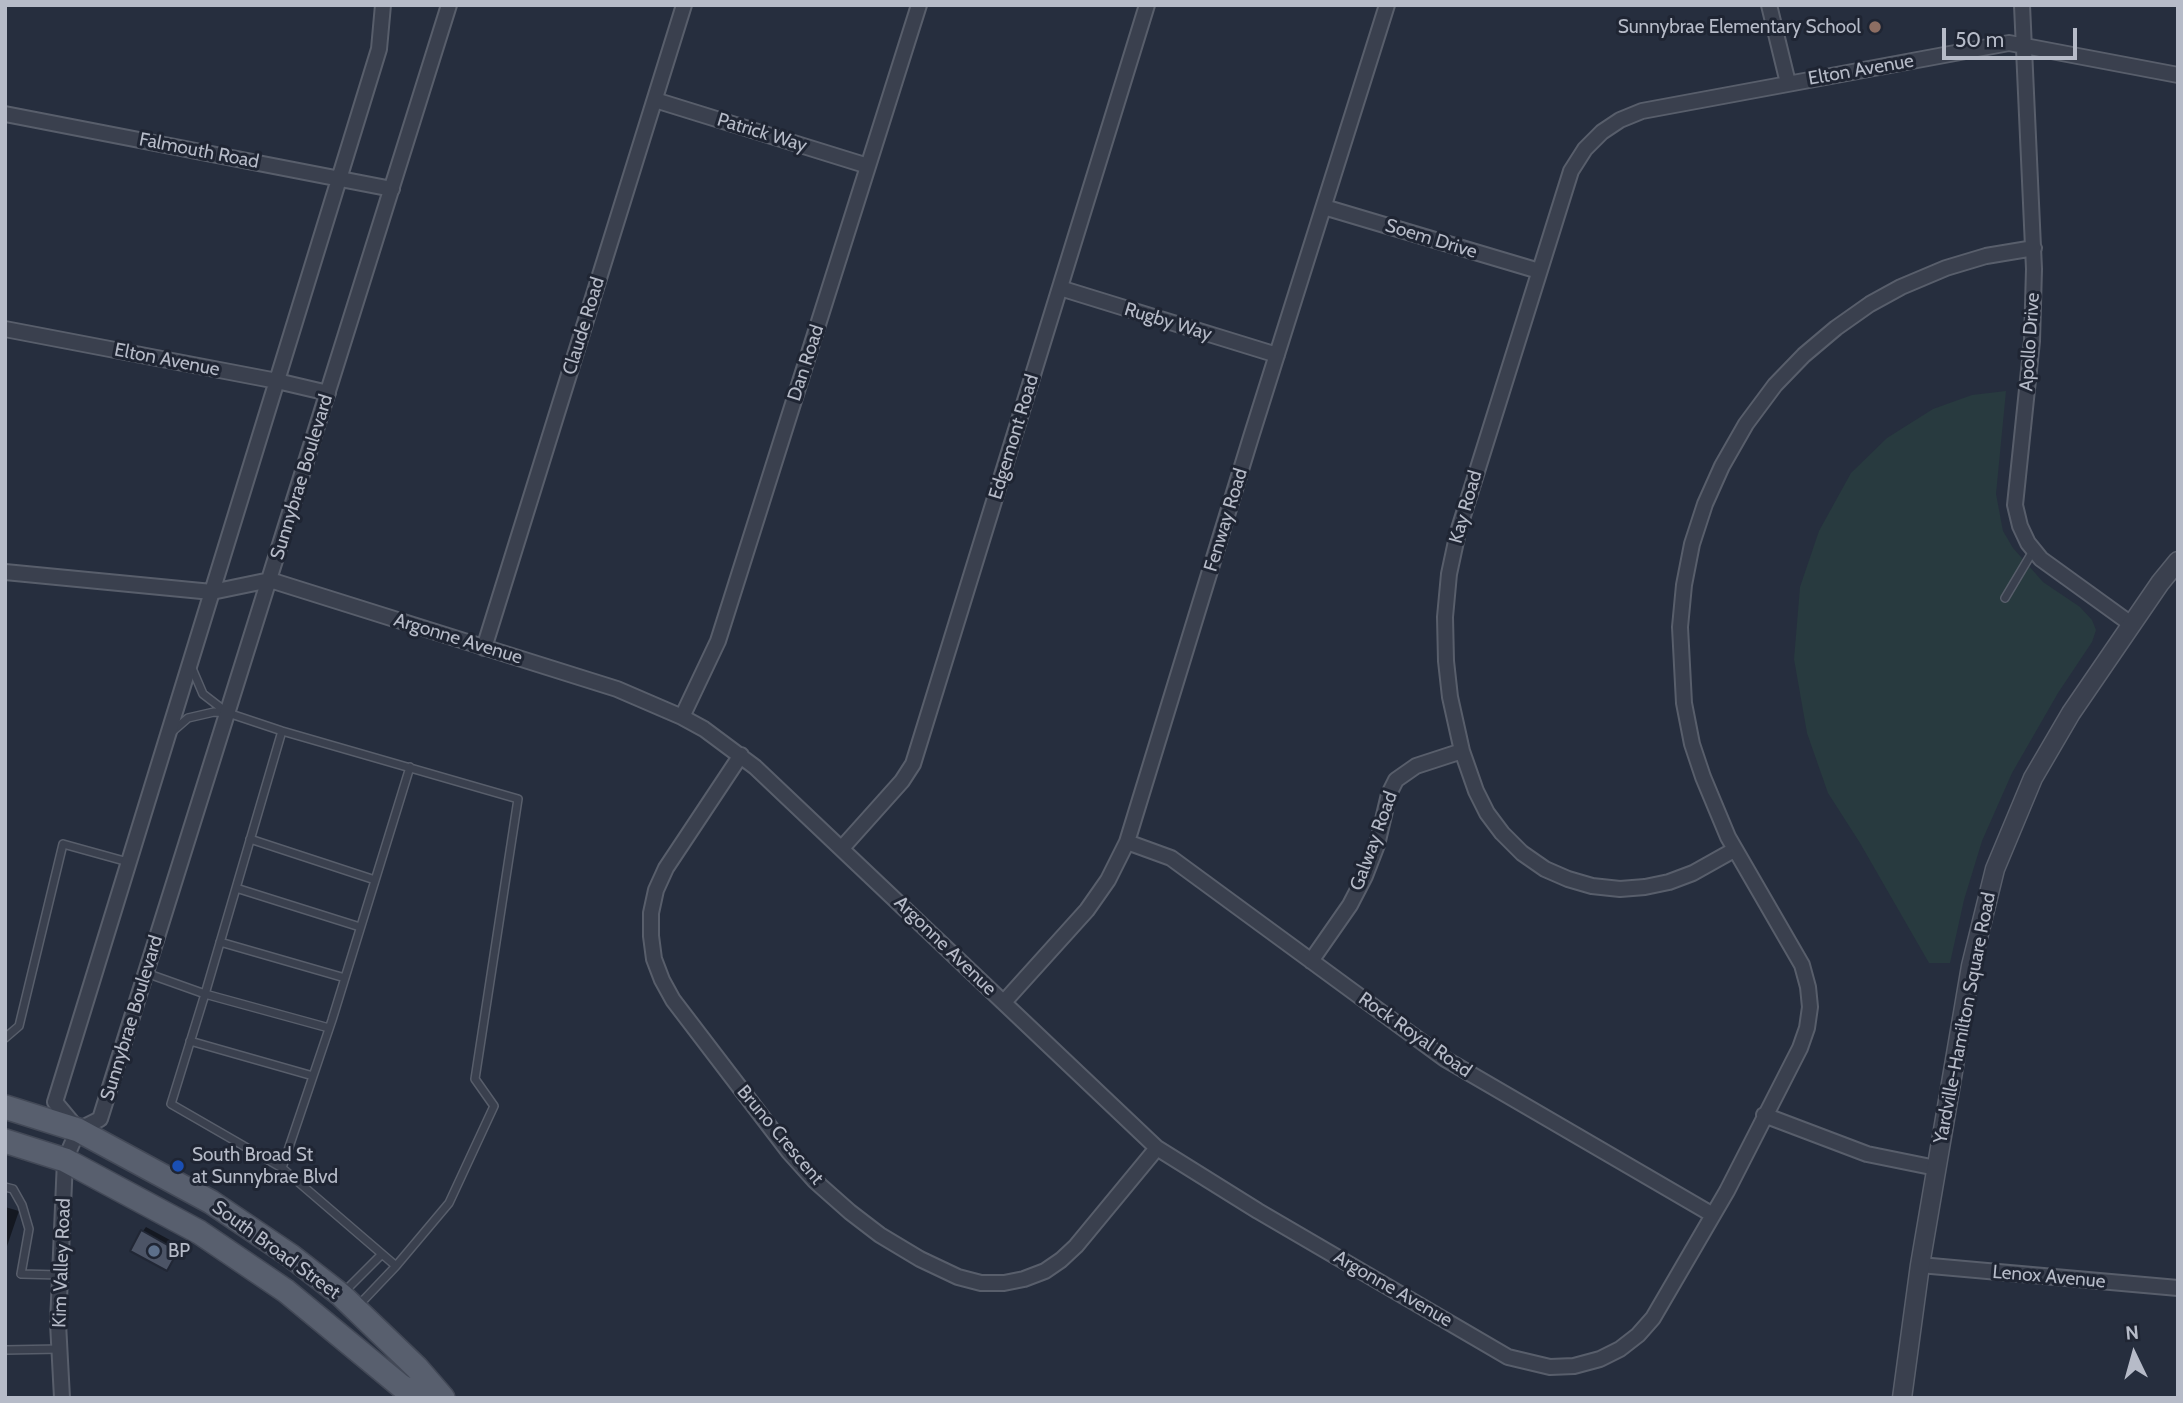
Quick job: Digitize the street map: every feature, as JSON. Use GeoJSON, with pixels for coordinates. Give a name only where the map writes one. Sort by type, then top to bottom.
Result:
{"type":"FeatureCollection","features":[{"type":"Feature","properties":{"kind":"main road","name":"South Broad Street"},"geometry":{"type":"LineString","coordinates":[[5,1107],[78,1130],[211,1202],[290,1256],[348,1302],[417,1368],[443,1398]]}},
{"type":"Feature","properties":{"kind":"main road","name":"South Broad Street"},"geometry":{"type":"LineString","coordinates":[[5,1141],[65,1160],[199,1232],[286,1291],[401,1386],[422,1398]]}},
{"type":"Feature","properties":{"kind":"main road"},"geometry":{"type":"LineString","coordinates":[[286,1291],[290,1256]]}},
{"type":"Feature","properties":{"kind":"main road"},"geometry":{"type":"LineString","coordinates":[[320,1319],[348,1302]]}},
{"type":"Feature","properties":{"kind":"street"},"geometry":{"type":"LineString","coordinates":[[78,1130],[55,1102],[379,49],[383,5]]}},
{"type":"Feature","properties":{"kind":"street","name":"Sunnybrae Boulevard"},"geometry":{"type":"LineString","coordinates":[[78,1130],[100,1119],[449,5]]}},
{"type":"Feature","properties":{"kind":"street","name":"Claude Road"},"geometry":{"type":"LineString","coordinates":[[484,648],[684,5]]}},
{"type":"Feature","properties":{"kind":"street","name":"Dan Road"},"geometry":{"type":"LineString","coordinates":[[682,717],[718,642],[919,5]]}},
{"type":"Feature","properties":{"kind":"street","name":"Edgemont Road"},"geometry":{"type":"LineString","coordinates":[[842,848],[902,781],[913,764],[1147,5]]}},
{"type":"Feature","properties":{"kind":"street","name":"Fenway Road"},"geometry":{"type":"LineString","coordinates":[[1004,1002],[1087,909],[1108,880],[1127,842],[1387,5]]}},
{"type":"Feature","properties":{"kind":"street","name":"Elton Avenue"},"geometry":{"type":"LineString","coordinates":[[1769,5],[1788,83],[2009,43],[2178,75]]}},
{"type":"Feature","properties":{"kind":"street","name":"Apollo Drive"},"geometry":{"type":"LineString","coordinates":[[2022,5],[2034,248],[2032,341],[2015,505],[2020,526],[2041,559],[2131,624]]}},
{"type":"Feature","properties":{"kind":"street","name":"Kay Road"},"geometry":{"type":"LineString","coordinates":[[1734,850],[1693,873],[1645,887],[1606,887],[1568,879],[1545,869],[1522,853],[1502,834],[1488,813],[1476,791],[1462,751],[1450,696],[1445,617],[1449,574],[1458,532],[1571,171],[1585,149],[1602,132],[1620,120],[1642,111],[1788,83]]}},
{"type":"Feature","properties":{"kind":"street","name":"Patrick Way"},"geometry":{"type":"LineString","coordinates":[[655,100],[869,166]]}},
{"type":"Feature","properties":{"kind":"street","name":"Falmouth Road"},"geometry":{"type":"LineString","coordinates":[[5,114],[392,189]]}},
{"type":"Feature","properties":{"kind":"street","name":"Soem Drive"},"geometry":{"type":"LineString","coordinates":[[1324,206],[1539,271]]}},
{"type":"Feature","properties":{"kind":"street","name":"Argonne Avenue"},"geometry":{"type":"LineString","coordinates":[[5,572],[212,592],[270,580],[617,689],[682,717],[741,755],[1157,1148],[1258,1211],[1508,1357],[1550,1367],[1574,1366],[1600,1359],[1620,1349],[1638,1335],[1653,1318],[1713,1215],[1800,1048],[1807,1028],[1810,1007],[1802,965],[1734,850],[1703,777],[1692,744],[1684,703],[1680,627],[1684,585],[1692,544],[1705,504],[1722,466],[1746,424],[1775,385],[1804,355],[1847,320],[1901,287],[1945,268],[1986,256],[2034,248]]}},
{"type":"Feature","properties":{"kind":"street","name":"Rugby Way"},"geometry":{"type":"LineString","coordinates":[[1060,288],[1277,355]]}},
{"type":"Feature","properties":{"kind":"street","name":"Elton Avenue"},"geometry":{"type":"LineString","coordinates":[[5,329],[328,393]]}},
{"type":"Feature","properties":{"kind":"street","name":"Yardville-Hamilton Square Road"},"geometry":{"type":"LineString","coordinates":[[1902,1398],[1920,1265],[1971,966],[1995,869],[2033,778],[2071,713],[2131,624],[2178,561]]}},
{"type":"Feature","properties":{"kind":"street","name":"Galway Road"},"geometry":{"type":"LineString","coordinates":[[1311,961],[1350,905],[1365,876],[1377,845],[1389,794],[1396,780],[1416,766],[1462,751]]}},
{"type":"Feature","properties":{"kind":"street","name":"Bruno Crescent"},"geometry":{"type":"LineString","coordinates":[[741,755],[666,868],[656,890],[650,936],[654,960],[673,1000],[789,1152],[815,1181],[849,1212],[920,1259],[958,1277],[981,1283],[1004,1283],[1024,1279],[1061,1260],[1076,1246],[1157,1148]]}},
{"type":"Feature","properties":{"kind":"street","name":"Rock Royal Road"},"geometry":{"type":"LineString","coordinates":[[1127,842],[1171,858],[1445,1059],[1713,1215]]}},
{"type":"Feature","properties":{"kind":"street"},"geometry":{"type":"LineString","coordinates":[[1764,1115],[1867,1154],[1936,1168]]}},
{"type":"Feature","properties":{"kind":"street","name":"Kim Valley Road"},"geometry":{"type":"LineString","coordinates":[[62,1398],[60,1275],[65,1160],[78,1130]]}},
{"type":"Feature","properties":{"kind":"street","name":"Lenox Avenue"},"geometry":{"type":"LineString","coordinates":[[1920,1265],[2178,1288]]}},
{"type":"Feature","properties":{"kind":"lane"},"geometry":{"type":"LineString","coordinates":[[2005,598],[2034,550]]}},
{"type":"Feature","properties":{"kind":"lane"},"geometry":{"type":"LineString","coordinates":[[190,663],[203,694],[228,713]]}},
{"type":"Feature","properties":{"kind":"lane"},"geometry":{"type":"LineString","coordinates":[[167,738],[188,718],[214,712],[228,713],[518,799],[475,1079],[494,1106],[449,1203],[396,1266],[348,1302]]}},
{"type":"Feature","properties":{"kind":"lane"},"geometry":{"type":"LineString","coordinates":[[282,731],[171,1104],[282,1168],[396,1266]]}},
{"type":"Feature","properties":{"kind":"lane"},"geometry":{"type":"LineString","coordinates":[[282,1168],[345,978],[410,767]]}},
{"type":"Feature","properties":{"kind":"lane"},"geometry":{"type":"LineString","coordinates":[[250,839],[375,880]]}},
{"type":"Feature","properties":{"kind":"lane"},"geometry":{"type":"LineString","coordinates":[[5,1038],[19,1026],[63,844],[129,862]]}},
{"type":"Feature","properties":{"kind":"lane"},"geometry":{"type":"LineString","coordinates":[[236,888],[360,927]]}},
{"type":"Feature","properties":{"kind":"lane"},"geometry":{"type":"LineString","coordinates":[[220,942],[345,978]]}},
{"type":"Feature","properties":{"kind":"lane"},"geometry":{"type":"LineString","coordinates":[[146,973],[205,994],[329,1028]]}},
{"type":"Feature","properties":{"kind":"lane"},"geometry":{"type":"LineString","coordinates":[[190,1041],[313,1076]]}},
{"type":"Feature","properties":{"kind":"lane"},"geometry":{"type":"LineString","coordinates":[[5,1187],[13,1189],[22,1205],[29,1229],[21,1274],[60,1275]]}},
{"type":"Feature","properties":{"kind":"lane"},"geometry":{"type":"LineString","coordinates":[[348,1302],[382,1254]]}},
{"type":"Feature","properties":{"kind":"lane"},"geometry":{"type":"LineString","coordinates":[[5,1350],[60,1349]]}},
{"type":"Feature","properties":{"kind":"shaded area"},"geometry":{"type":"Polygon","coordinates":[[[2006,391],[1996,494],[2003,531],[2013,548],[2043,582],[2080,607],[2092,620],[2096,630],[2092,642],[2058,693],[2012,773],[1982,841],[1964,900],[1950,963],[1929,963],[1828,793],[1807,733],[1794,659],[1800,587],[1819,531],[1851,473],[1887,438],[1933,409],[1972,395],[2006,391]]]}},
{"type":"Feature","properties":{"kind":"building","name":"BP"},"geometry":{"type":"Polygon","coordinates":[[[141,1230],[178,1251],[167,1271],[130,1251],[141,1230]]]}},
{"type":"Feature","properties":{"kind":"place","name":"Sunnybrae Elementary School"},"geometry":{"type":"Point","coordinates":[1875,27]}},
{"type":"Feature","properties":{"kind":"place","name":"South Broad St at Sunnybrae Blvd"},"geometry":{"type":"Point","coordinates":[178,1166]}},
{"type":"Feature","properties":{"kind":"place","name":"BP"},"geometry":{"type":"Point","coordinates":[154,1251]}}]}
